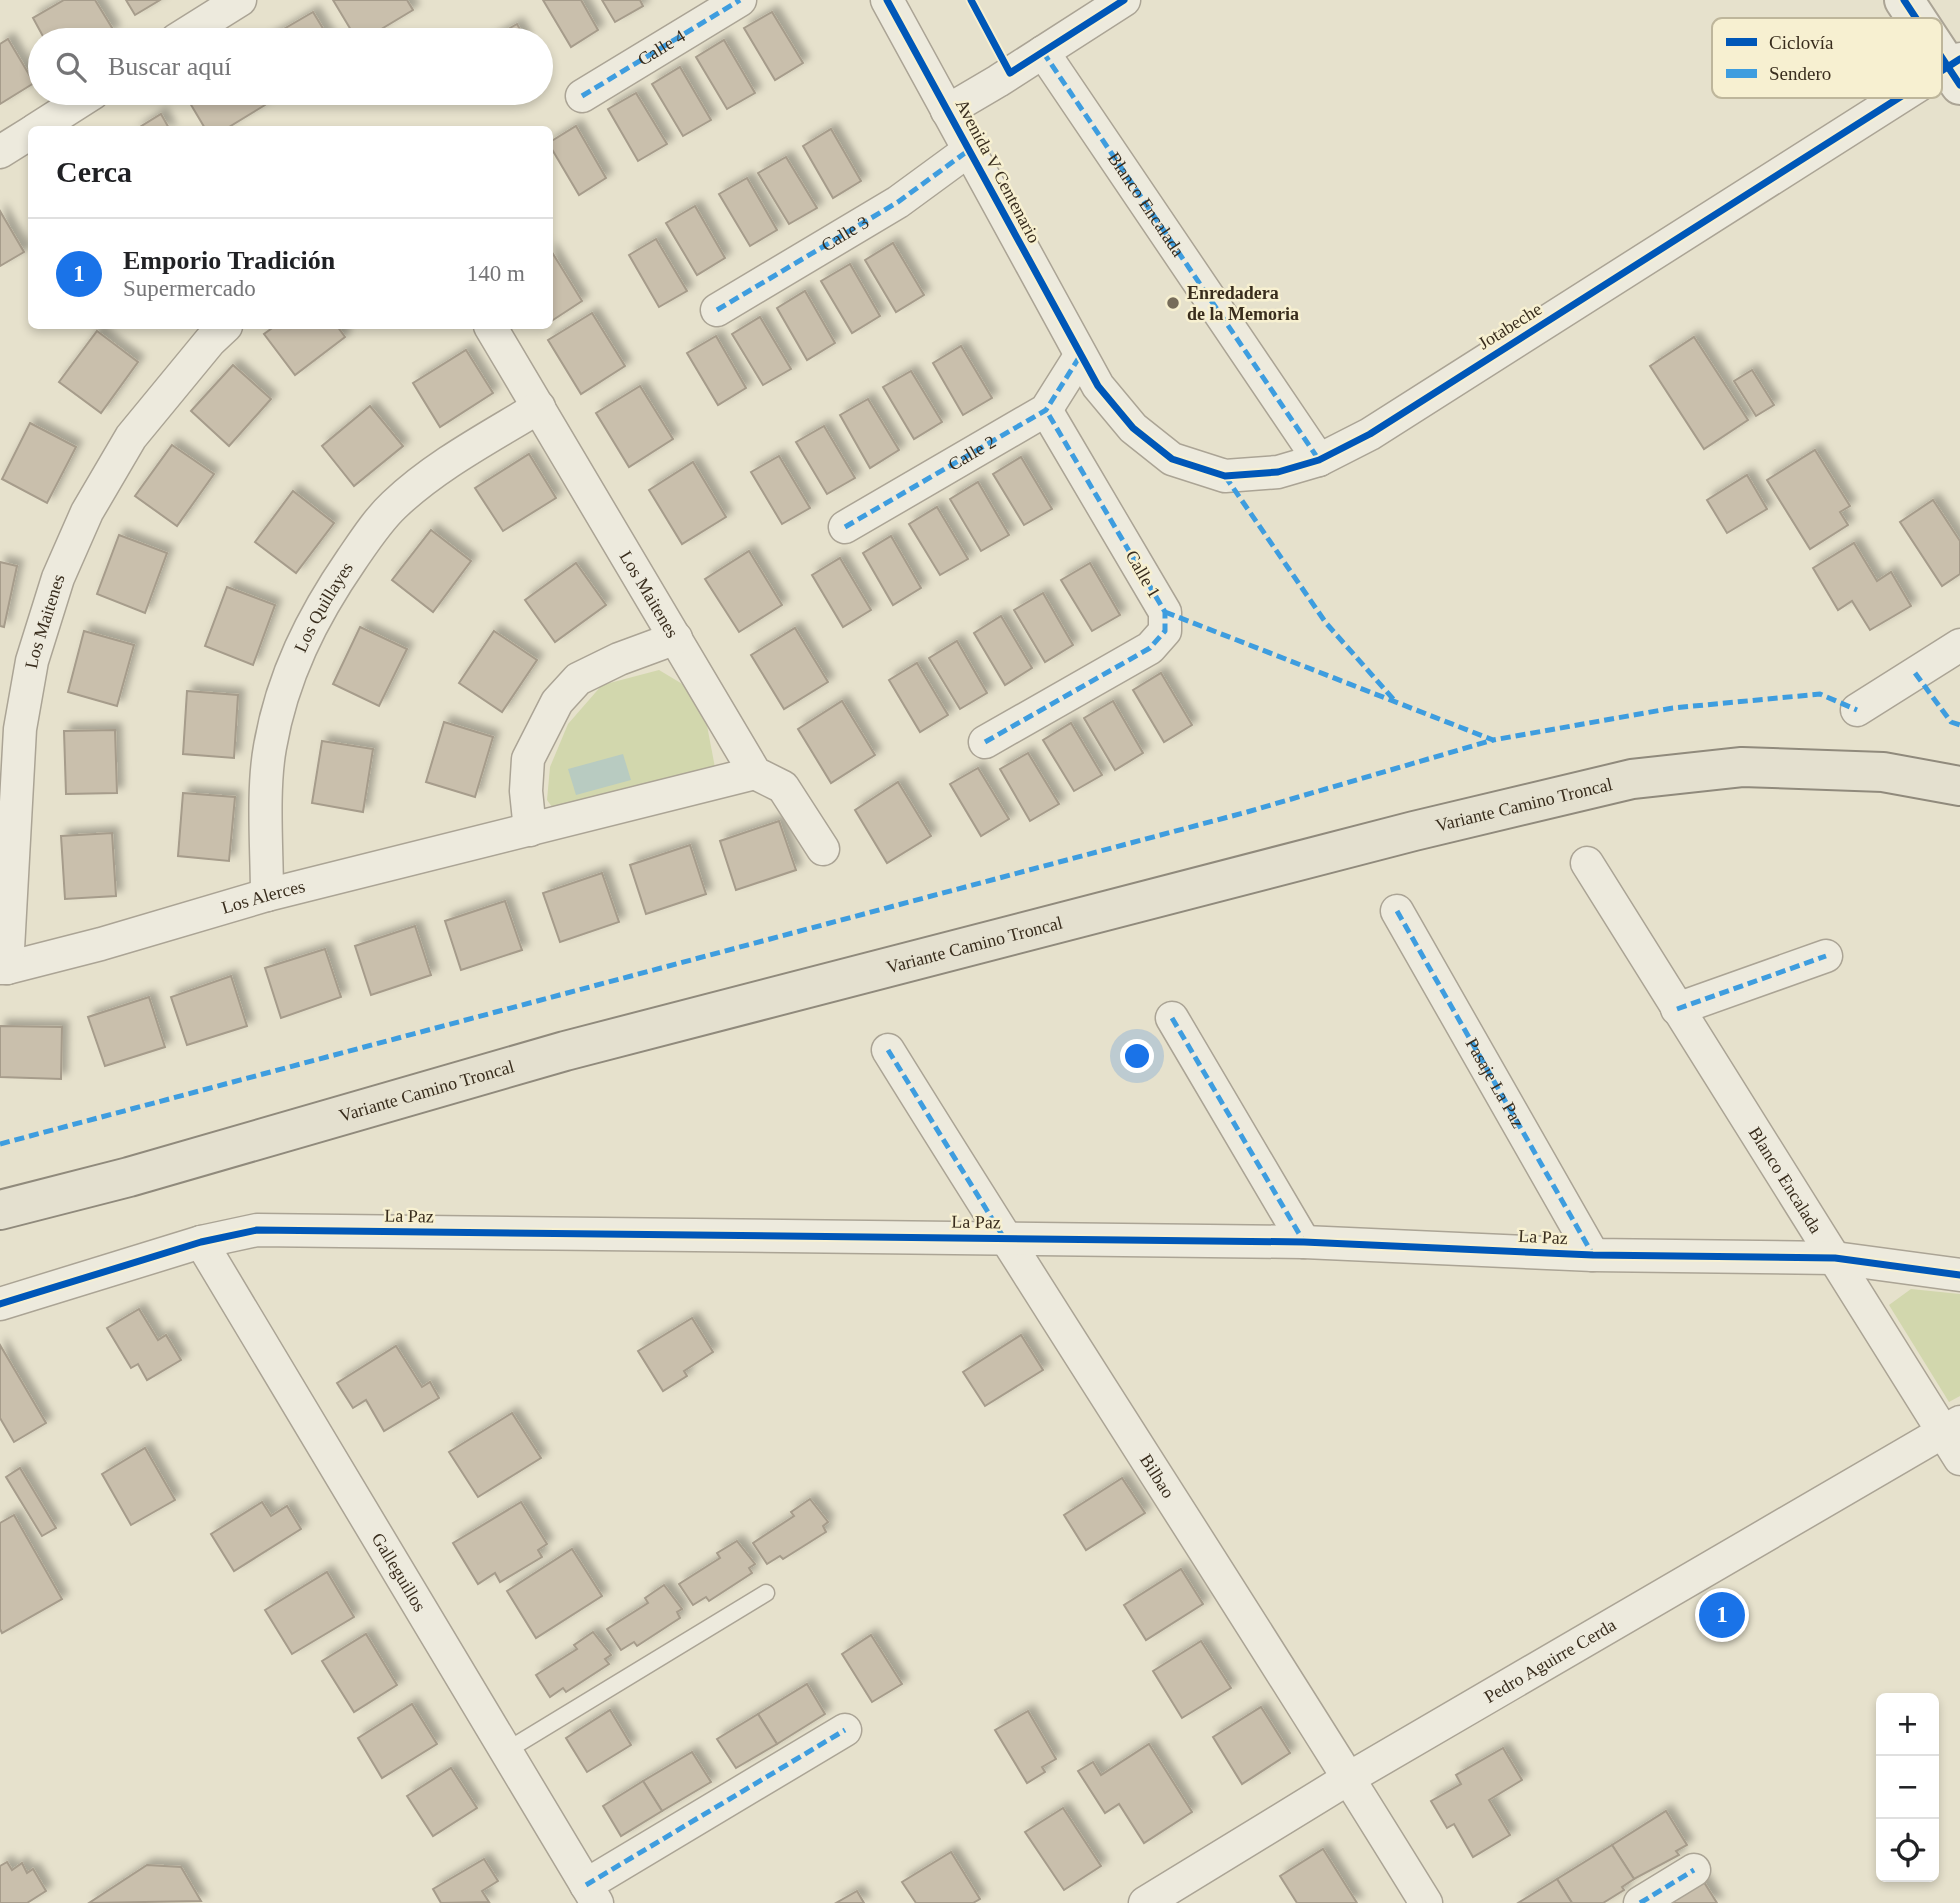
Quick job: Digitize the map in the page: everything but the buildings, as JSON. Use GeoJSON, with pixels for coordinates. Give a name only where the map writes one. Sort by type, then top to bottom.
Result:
{"type":"FeatureCollection","features":[{"type":"Feature","properties":{"kind":"main road","name":"Variante Camino Troncal"},"geometry":{"type":"LineString","coordinates":[[0,1210],[129,1177],[565,1051],[1414,831],[1632,779],[1742,767],[1883,772],[1960,786]]}},
{"type":"Feature","properties":{"kind":"street"},"geometry":{"type":"LineString","coordinates":[[195,28],[240,0]]}},
{"type":"Feature","properties":{"kind":"street","name":"Calle 4"},"geometry":{"type":"LineString","coordinates":[[582,96],[740,0]]}},
{"type":"Feature","properties":{"kind":"street","name":"Avenida V Centenario"},"geometry":{"type":"LineString","coordinates":[[887,0],[1080,356]]}},
{"type":"Feature","properties":{"kind":"street"},"geometry":{"type":"LineString","coordinates":[[947,111],[1124,0]]}},
{"type":"Feature","properties":{"kind":"street"},"geometry":{"type":"LineString","coordinates":[[1904,0],[1917,18]]}},
{"type":"Feature","properties":{"kind":"street"},"geometry":{"type":"LineString","coordinates":[[1942,51],[1956,70]]}},
{"type":"Feature","properties":{"kind":"street","name":"Blanco Encalada"},"geometry":{"type":"LineString","coordinates":[[1043,52],[1318,460]]}},
{"type":"Feature","properties":{"kind":"street","name":"Jotabeche"},"geometry":{"type":"LineString","coordinates":[[1080,356],[1098,386],[1133,429],[1172,459],[1225,475],[1278,472],[1318,460],[1370,433],[1911,98]]}},
{"type":"Feature","properties":{"kind":"street"},"geometry":{"type":"LineString","coordinates":[[41,126],[74,105]]}},
{"type":"Feature","properties":{"kind":"street"},"geometry":{"type":"LineString","coordinates":[[0,152],[28,134]]}},
{"type":"Feature","properties":{"kind":"street","name":"Calle 3"},"geometry":{"type":"LineString","coordinates":[[718,310],[898,202],[969,150]]}},
{"type":"Feature","properties":{"kind":"street","name":"Los Maitenes"},"geometry":{"type":"LineString","coordinates":[[4,968],[20,729],[32,661],[58,578],[87,512],[131,437],[223,329]]}},
{"type":"Feature","properties":{"kind":"street","name":"Los Maitenes"},"geometry":{"type":"LineString","coordinates":[[492,329],[755,773],[783,787],[823,849]]}},
{"type":"Feature","properties":{"kind":"street","name":"Calle 2"},"geometry":{"type":"LineString","coordinates":[[845,527],[1046,410],[1080,356]]}},
{"type":"Feature","properties":{"kind":"street","name":"Los Quillayes"},"geometry":{"type":"LineString","coordinates":[[267,895],[270,749],[284,688],[305,637],[328,594],[367,537],[393,506],[430,475],[539,407]]}},
{"type":"Feature","properties":{"kind":"street","name":"Calle 1"},"geometry":{"type":"LineString","coordinates":[[985,741],[1150,648],[1165,631],[1165,612],[1046,410]]}},
{"type":"Feature","properties":{"kind":"street"},"geometry":{"type":"LineString","coordinates":[[530,830],[526,791],[528,759],[557,702],[578,679],[619,659],[676,638]]}},
{"type":"Feature","properties":{"kind":"street"},"geometry":{"type":"LineString","coordinates":[[1857,710],[1960,645]]}},
{"type":"Feature","properties":{"kind":"street","name":"Los Alerces"},"geometry":{"type":"LineString","coordinates":[[4,968],[102,944],[267,895],[755,773]]}},
{"type":"Feature","properties":{"kind":"street","name":"Blanco Encalada"},"geometry":{"type":"LineString","coordinates":[[1587,863],[1835,1258],[1952,1427],[1960,1459]]}},
{"type":"Feature","properties":{"kind":"street","name":"Pasaje La Paz"},"geometry":{"type":"LineString","coordinates":[[1397,911],[1593,1255]]}},
{"type":"Feature","properties":{"kind":"street"},"geometry":{"type":"LineString","coordinates":[[1677,1009],[1826,956]]}},
{"type":"Feature","properties":{"kind":"street"},"geometry":{"type":"LineString","coordinates":[[1172,1018],[1304,1242]]}},
{"type":"Feature","properties":{"kind":"street","name":"Bilbao"},"geometry":{"type":"LineString","coordinates":[[888,1050],[1004,1238],[1426,1903]]}},
{"type":"Feature","properties":{"kind":"street","name":"La Paz"},"geometry":{"type":"LineString","coordinates":[[0,1304],[201,1242],[257,1230],[1304,1242],[1593,1255],[1835,1258],[1960,1275]]}},
{"type":"Feature","properties":{"kind":"street","name":"Galleguillos"},"geometry":{"type":"LineString","coordinates":[[201,1242],[591,1894]]}},
{"type":"Feature","properties":{"kind":"street","name":"Pedro Aguirre Cerda"},"geometry":{"type":"LineString","coordinates":[[1145,1903],[1349,1778],[1952,1427]]}},
{"type":"Feature","properties":{"kind":"street"},"geometry":{"type":"LineString","coordinates":[[591,1894],[845,1730]]}},
{"type":"Feature","properties":{"kind":"street"},"geometry":{"type":"LineString","coordinates":[[1640,1903],[1695,1870]]}},
{"type":"Feature","properties":{"kind":"lane"},"geometry":{"type":"LineString","coordinates":[[506,1751],[766,1593]]}},
{"type":"Feature","properties":{"kind":"green space"},"geometry":{"type":"Polygon","coordinates":[[[659,670],[689,688],[706,720],[716,773],[555,811],[547,800],[550,767],[568,724],[602,685],[659,670]]]}},
{"type":"Feature","properties":{"kind":"green space"},"geometry":{"type":"Polygon","coordinates":[[[1911,1289],[1960,1294],[1960,1396],[1949,1402],[1889,1305],[1911,1289]]]}},
{"type":"Feature","properties":{"kind":"shaded area"},"geometry":{"type":"Polygon","coordinates":[[[623,754],[631,780],[576,795],[568,769],[623,754]]]}},
{"type":"Feature","properties":{"kind":"marked path"},"geometry":{"type":"LineString","coordinates":[[582,96],[740,0]]}},
{"type":"Feature","properties":{"kind":"marked path"},"geometry":{"type":"LineString","coordinates":[[1043,52],[1319,460]]}},
{"type":"Feature","properties":{"kind":"marked path"},"geometry":{"type":"LineString","coordinates":[[717,310],[898,202],[969,150]]}},
{"type":"Feature","properties":{"kind":"marked path"},"geometry":{"type":"LineString","coordinates":[[845,527],[1046,410],[1080,356]]}},
{"type":"Feature","properties":{"kind":"marked path"},"geometry":{"type":"LineString","coordinates":[[985,742],[1150,648],[1165,631],[1165,612],[1046,410]]}},
{"type":"Feature","properties":{"kind":"marked path"},"geometry":{"type":"LineString","coordinates":[[1225,476],[1326,623],[1394,700]]}},
{"type":"Feature","properties":{"kind":"marked path"},"geometry":{"type":"LineString","coordinates":[[1165,612],[1493,740],[1673,708],[1820,694],[1857,710]]}},
{"type":"Feature","properties":{"kind":"marked path"},"geometry":{"type":"LineString","coordinates":[[1915,673],[1951,722],[1960,725]]}},
{"type":"Feature","properties":{"kind":"marked path"},"geometry":{"type":"LineString","coordinates":[[0,1144],[1247,812],[1493,740]]}},
{"type":"Feature","properties":{"kind":"marked path"},"geometry":{"type":"LineString","coordinates":[[1397,911],[1593,1255]]}},
{"type":"Feature","properties":{"kind":"marked path"},"geometry":{"type":"LineString","coordinates":[[1677,1009],[1826,956]]}},
{"type":"Feature","properties":{"kind":"marked path"},"geometry":{"type":"LineString","coordinates":[[1172,1018],[1304,1242]]}},
{"type":"Feature","properties":{"kind":"marked path"},"geometry":{"type":"LineString","coordinates":[[888,1050],[1004,1238]]}},
{"type":"Feature","properties":{"kind":"marked path"},"geometry":{"type":"LineString","coordinates":[[586,1885],[845,1730]]}},
{"type":"Feature","properties":{"kind":"marked path"},"geometry":{"type":"LineString","coordinates":[[1640,1903],[1694,1870]]}},
{"type":"Feature","properties":{"kind":"cycle path"},"geometry":{"type":"LineString","coordinates":[[887,0],[1098,386],[1133,428],[1172,459],[1225,476],[1278,472],[1319,460],[1370,434],[1899,98]]}},
{"type":"Feature","properties":{"kind":"cycle path"},"geometry":{"type":"LineString","coordinates":[[971,0],[1010,73],[1124,0]]}},
{"type":"Feature","properties":{"kind":"cycle path"},"geometry":{"type":"LineString","coordinates":[[1904,0],[1916,18]]}},
{"type":"Feature","properties":{"kind":"cycle path"},"geometry":{"type":"LineString","coordinates":[[1942,58],[1960,85]]}},
{"type":"Feature","properties":{"kind":"cycle path"},"geometry":{"type":"LineString","coordinates":[[1942,70],[1960,59]]}},
{"type":"Feature","properties":{"kind":"cycle path"},"geometry":{"type":"LineString","coordinates":[[0,1304],[201,1242],[257,1230],[1304,1242],[1593,1255],[1835,1258],[1960,1275]]}},
{"type":"Feature","properties":{"kind":"place","name":"Enredadera de la Memoria"},"geometry":{"type":"Point","coordinates":[1173,303]}},
{"type":"Feature","properties":{"kind":"place","name":"Emporio Tradición"},"geometry":{"type":"Point","coordinates":[1722,1615]}}]}
